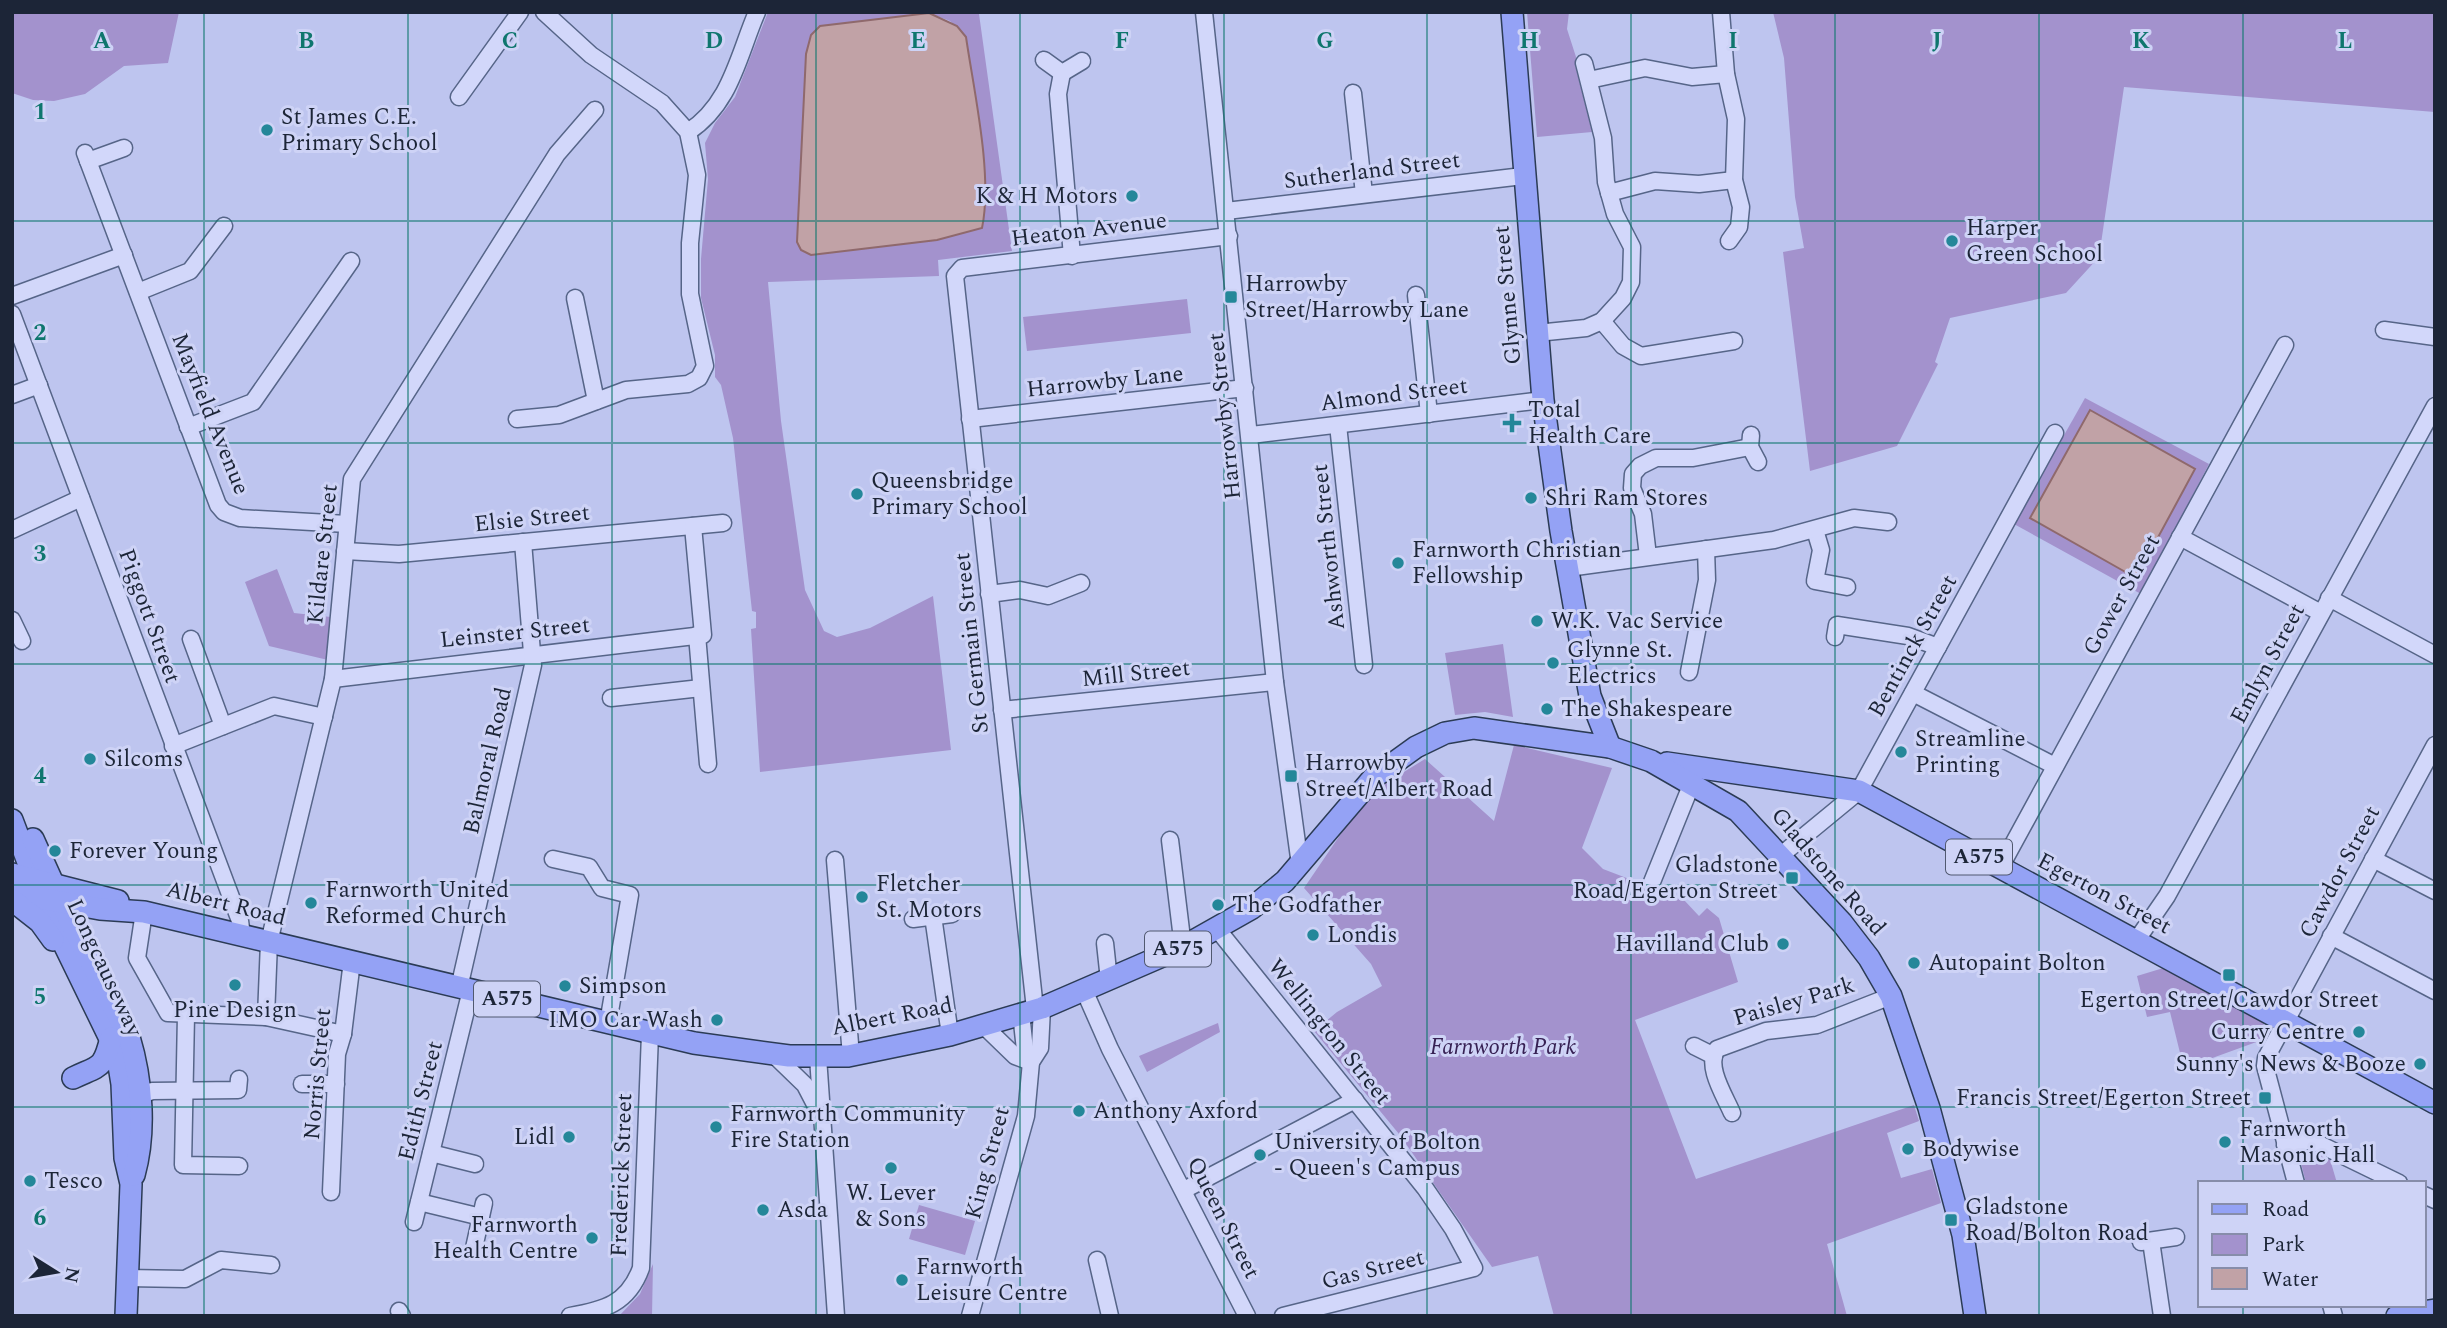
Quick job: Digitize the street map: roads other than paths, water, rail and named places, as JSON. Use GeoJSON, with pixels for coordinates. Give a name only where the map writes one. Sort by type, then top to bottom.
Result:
{"type":"FeatureCollection","features":[{"type":"Feature","properties":{"kind":"main road","name":"Glynne Street"},"geometry":{"type":"LineString","coordinates":[[1512,12],[1543,400],[1590,696],[1609,747]]}},
{"type":"Feature","properties":{"kind":"main road","name":"Glynne Street"},"geometry":{"type":"LineString","coordinates":[[1580,744],[1588,719],[1590,696]]}},
{"type":"Feature","properties":{"kind":"main road","name":"Albert Road"},"geometry":{"type":"LineString","coordinates":[[60,897],[109,910],[138,911],[716,1048],[774,1055],[850,1056],[950,1035],[1033,1010],[1110,980],[1218,930],[1252,908],[1300,865],[1373,778],[1416,747],[1445,733],[1475,728],[1580,744]]}},
{"type":"Feature","properties":{"kind":"main road","name":"A575"},"geometry":{"type":"LineString","coordinates":[[1580,744],[1609,747],[1651,761]]}},
{"type":"Feature","properties":{"kind":"main road","name":"Gladstone Road"},"geometry":{"type":"LineString","coordinates":[[1580,744],[1607,760],[1691,786],[1717,797],[1738,811],[1842,923],[1869,958],[1891,996],[1912,1049],[1950,1181],[1965,1245],[1975,1316]]}},
{"type":"Feature","properties":{"kind":"main road","name":"Egerton Street"},"geometry":{"type":"LineString","coordinates":[[1651,761],[1859,790],[2435,1103]]}},
{"type":"Feature","properties":{"kind":"main road","name":"Gladstone Road"},"geometry":{"type":"LineString","coordinates":[[1651,761],[1691,786]]}},
{"type":"Feature","properties":{"kind":"main road"},"geometry":{"type":"LineString","coordinates":[[12,808],[23,819],[60,897],[85,984]]}},
{"type":"Feature","properties":{"kind":"main road"},"geometry":{"type":"LineString","coordinates":[[12,820],[60,897]]}},
{"type":"Feature","properties":{"kind":"main road","name":"A575"},"geometry":{"type":"LineString","coordinates":[[12,874],[60,897]]}},
{"type":"Feature","properties":{"kind":"main road","name":"A575"},"geometry":{"type":"LineString","coordinates":[[12,893],[60,897]]}},
{"type":"Feature","properties":{"kind":"main road","name":"Longcauseway"},"geometry":{"type":"LineString","coordinates":[[60,897],[85,984],[135,1092]]}},
{"type":"Feature","properties":{"kind":"main road","name":"Longcauseway"},"geometry":{"type":"LineString","coordinates":[[60,897],[129,1037],[139,1158],[131,1184],[126,1316]]}},
{"type":"Feature","properties":{"kind":"main road"},"geometry":{"type":"LineString","coordinates":[[12,900],[44,928],[69,967],[85,984]]}},
{"type":"Feature","properties":{"kind":"main road"},"geometry":{"type":"LineString","coordinates":[[73,1079],[100,1067],[105,1060],[111,1038]]}},
{"type":"Feature","properties":{"kind":"main road"},"geometry":{"type":"LineString","coordinates":[[2397,1316],[2435,1310]]}},
{"type":"Feature","properties":{"kind":"street"},"geometry":{"type":"LineString","coordinates":[[459,97],[520,12]]}},
{"type":"Feature","properties":{"kind":"street"},"geometry":{"type":"LineString","coordinates":[[517,419],[536,408],[559,415],[626,390],[688,384],[699,378],[705,366],[690,294],[690,243],[697,175],[688,132],[662,103],[591,55],[544,12]]}},
{"type":"Feature","properties":{"kind":"street","name":"Harrowby Street"},"geometry":{"type":"LineString","coordinates":[[1204,12],[1251,435],[1275,682],[1300,865]]}},
{"type":"Feature","properties":{"kind":"street"},"geometry":{"type":"LineString","coordinates":[[1721,12],[1726,74],[1736,119],[1734,180],[1745,229],[1729,241]]}},
{"type":"Feature","properties":{"kind":"street"},"geometry":{"type":"LineString","coordinates":[[688,132],[699,124],[725,94],[752,13]]}},
{"type":"Feature","properties":{"kind":"street"},"geometry":{"type":"LineString","coordinates":[[1044,60],[1062,73]]}},
{"type":"Feature","properties":{"kind":"street"},"geometry":{"type":"LineString","coordinates":[[1072,256],[1057,148],[1058,94],[1062,73],[1082,61]]}},
{"type":"Feature","properties":{"kind":"street"},"geometry":{"type":"LineString","coordinates":[[1537,333],[1586,328],[1602,321],[1623,298],[1631,282],[1634,265],[1632,247],[1609,193],[1603,138],[1584,63]]}},
{"type":"Feature","properties":{"kind":"street"},"geometry":{"type":"LineString","coordinates":[[1589,80],[1645,68],[1692,77],[1726,74]]}},
{"type":"Feature","properties":{"kind":"street"},"geometry":{"type":"LineString","coordinates":[[1353,93],[1364,194]]}},
{"type":"Feature","properties":{"kind":"street","name":"Kildare Street"},"geometry":{"type":"LineString","coordinates":[[266,1017],[269,942],[333,679],[349,490],[359,464],[557,154],[595,110]]}},
{"type":"Feature","properties":{"kind":"street","name":"Mayfield Avenue"},"geometry":{"type":"LineString","coordinates":[[124,148],[87,157],[218,505],[224,512],[240,518],[347,524]]}},
{"type":"Feature","properties":{"kind":"street","name":"Sutherland Street"},"geometry":{"type":"LineString","coordinates":[[1226,211],[1523,176]]}},
{"type":"Feature","properties":{"kind":"street"},"geometry":{"type":"LineString","coordinates":[[1609,193],[1655,181],[1699,184],[1734,180]]}},
{"type":"Feature","properties":{"kind":"street"},"geometry":{"type":"LineString","coordinates":[[138,292],[190,271],[224,226]]}},
{"type":"Feature","properties":{"kind":"street","name":"Heaton Avenue"},"geometry":{"type":"LineString","coordinates":[[957,272],[962,268],[1228,236]]}},
{"type":"Feature","properties":{"kind":"street"},"geometry":{"type":"LineString","coordinates":[[12,296],[124,255]]}},
{"type":"Feature","properties":{"kind":"street"},"geometry":{"type":"LineString","coordinates":[[188,427],[253,402],[343,264]]}},
{"type":"Feature","properties":{"kind":"street","name":"St Germain Street"},"geometry":{"type":"LineString","coordinates":[[957,272],[955,280],[1033,1010]]}},
{"type":"Feature","properties":{"kind":"street"},"geometry":{"type":"LineString","coordinates":[[574,298],[596,401]]}},
{"type":"Feature","properties":{"kind":"street"},"geometry":{"type":"LineString","coordinates":[[1413,307],[1429,414]]}},
{"type":"Feature","properties":{"kind":"street","name":"Piggott Street"},"geometry":{"type":"LineString","coordinates":[[12,314],[240,921],[242,935]]}},
{"type":"Feature","properties":{"kind":"street"},"geometry":{"type":"LineString","coordinates":[[1602,321],[1623,346],[1642,356],[1738,341]]}},
{"type":"Feature","properties":{"kind":"street"},"geometry":{"type":"LineString","coordinates":[[2384,330],[2435,337]]}},
{"type":"Feature","properties":{"kind":"street","name":"Gower Street"},"geometry":{"type":"LineString","coordinates":[[2000,868],[2285,345]]}},
{"type":"Feature","properties":{"kind":"street"},"geometry":{"type":"LineString","coordinates":[[12,395],[39,385]]}},
{"type":"Feature","properties":{"kind":"street","name":"Harrowby Lane"},"geometry":{"type":"LineString","coordinates":[[970,419],[1245,388]]}},
{"type":"Feature","properties":{"kind":"street","name":"Almond Street"},"geometry":{"type":"LineString","coordinates":[[1251,435],[1543,400]]}},
{"type":"Feature","properties":{"kind":"street","name":"Emlyn Street"},"geometry":{"type":"LineString","coordinates":[[2136,941],[2167,896],[2435,406]]}},
{"type":"Feature","properties":{"kind":"street","name":"Ashworth Street"},"geometry":{"type":"LineString","coordinates":[[1338,425],[1364,665]]}},
{"type":"Feature","properties":{"kind":"street","name":"Bentinck Street"},"geometry":{"type":"LineString","coordinates":[[1780,856],[1859,790],[2055,433]]}},
{"type":"Feature","properties":{"kind":"street"},"geometry":{"type":"LineString","coordinates":[[1648,556],[1643,514],[1632,488],[1632,479],[1640,466],[1656,458],[1693,458],[1753,448]]}},
{"type":"Feature","properties":{"kind":"street"},"geometry":{"type":"LineString","coordinates":[[12,530],[81,498]]}},
{"type":"Feature","properties":{"kind":"street"},"geometry":{"type":"LineString","coordinates":[[1568,568],[1774,540],[1854,519],[1888,522]]}},
{"type":"Feature","properties":{"kind":"street","name":"Elsie Street"},"geometry":{"type":"LineString","coordinates":[[345,551],[400,554],[723,523]]}},
{"type":"Feature","properties":{"kind":"street"},"geometry":{"type":"LineString","coordinates":[[693,526],[701,688],[708,764]]}},
{"type":"Feature","properties":{"kind":"street"},"geometry":{"type":"LineString","coordinates":[[1815,530],[1821,550],[1815,581],[1847,587]]}},
{"type":"Feature","properties":{"kind":"street"},"geometry":{"type":"LineString","coordinates":[[2180,537],[2321,613]]}},
{"type":"Feature","properties":{"kind":"street","name":"Balmoral Road"},"geometry":{"type":"LineString","coordinates":[[465,989],[526,705],[533,654],[523,542]]}},
{"type":"Feature","properties":{"kind":"street"},"geometry":{"type":"LineString","coordinates":[[1689,672],[1707,580],[1706,549]]}},
{"type":"Feature","properties":{"kind":"street"},"geometry":{"type":"LineString","coordinates":[[989,594],[1020,590],[1048,596],[1083,583]]}},
{"type":"Feature","properties":{"kind":"street"},"geometry":{"type":"LineString","coordinates":[[2329,598],[2435,655]]}},
{"type":"Feature","properties":{"kind":"street"},"geometry":{"type":"LineString","coordinates":[[12,620],[23,644]]}},
{"type":"Feature","properties":{"kind":"street"},"geometry":{"type":"LineString","coordinates":[[1835,637],[1837,625],[1908,636],[1938,647]]}},
{"type":"Feature","properties":{"kind":"street","name":"Leinster Street"},"geometry":{"type":"LineString","coordinates":[[333,679],[700,635]]}},
{"type":"Feature","properties":{"kind":"street"},"geometry":{"type":"LineString","coordinates":[[191,639],[211,678],[223,726]]}},
{"type":"Feature","properties":{"kind":"street","name":"Mill Street"},"geometry":{"type":"LineString","coordinates":[[1002,710],[1275,682]]}},
{"type":"Feature","properties":{"kind":"street"},"geometry":{"type":"LineString","coordinates":[[611,698],[701,688]]}},
{"type":"Feature","properties":{"kind":"street"},"geometry":{"type":"LineString","coordinates":[[1913,693],[2055,766]]}},
{"type":"Feature","properties":{"kind":"street"},"geometry":{"type":"LineString","coordinates":[[173,746],[274,706],[324,717]]}},
{"type":"Feature","properties":{"kind":"street","name":"Cawdor Street"},"geometry":{"type":"LineString","coordinates":[[2295,1181],[2265,1066],[2286,1020],[2435,745]]}},
{"type":"Feature","properties":{"kind":"street"},"geometry":{"type":"LineString","coordinates":[[1651,883],[1691,786]]}},
{"type":"Feature","properties":{"kind":"street"},"geometry":{"type":"LineString","coordinates":[[1292,816],[1319,840]]}},
{"type":"Feature","properties":{"kind":"street"},"geometry":{"type":"LineString","coordinates":[[1170,840],[1183,947]]}},
{"type":"Feature","properties":{"kind":"street"},"geometry":{"type":"LineString","coordinates":[[553,859],[589,867],[601,888],[631,895],[608,1023]]}},
{"type":"Feature","properties":{"kind":"street"},"geometry":{"type":"LineString","coordinates":[[2373,859],[2435,891]]}},
{"type":"Feature","properties":{"kind":"street"},"geometry":{"type":"LineString","coordinates":[[835,860],[850,1056]]}},
{"type":"Feature","properties":{"kind":"street"},"geometry":{"type":"LineString","coordinates":[[138,911],[137,958],[166,1011],[186,1015],[266,1017],[343,1034]]}},
{"type":"Feature","properties":{"kind":"street"},"geometry":{"type":"LineString","coordinates":[[913,919],[951,914]]}},
{"type":"Feature","properties":{"kind":"street"},"geometry":{"type":"LineString","coordinates":[[933,916],[950,1035]]}},
{"type":"Feature","properties":{"kind":"street","name":"Wellington Street"},"geometry":{"type":"LineString","coordinates":[[1218,930],[1425,1188],[1453,1229],[1474,1268]]}},
{"type":"Feature","properties":{"kind":"street"},"geometry":{"type":"LineString","coordinates":[[2331,936],[2435,992]]}},
{"type":"Feature","properties":{"kind":"street"},"geometry":{"type":"LineString","coordinates":[[1105,943],[1110,980]]}},
{"type":"Feature","properties":{"kind":"street","name":"Norris Street"},"geometry":{"type":"LineString","coordinates":[[331,1192],[337,1054],[343,1034],[352,961]]}},
{"type":"Feature","properties":{"kind":"street","name":"Edith Street"},"geometry":{"type":"LineString","coordinates":[[414,1222],[465,989]]}},
{"type":"Feature","properties":{"kind":"street","name":"Queen Street"},"geometry":{"type":"LineString","coordinates":[[1084,990],[1110,1049],[1247,1316]]}},
{"type":"Feature","properties":{"kind":"street","name":"Paisley Park"},"geometry":{"type":"LineString","coordinates":[[1735,1115],[1714,1068],[1714,1056],[1723,1046],[1766,1031],[1816,1025],[1891,996]]}},
{"type":"Feature","properties":{"kind":"street","name":"King Street"},"geometry":{"type":"LineString","coordinates":[[970,1316],[1026,1116],[1031,1062],[1025,1050],[1033,1010]]}},
{"type":"Feature","properties":{"kind":"street"},"geometry":{"type":"LineString","coordinates":[[186,1015],[183,1165],[239,1166]]}},
{"type":"Feature","properties":{"kind":"street"},"geometry":{"type":"LineString","coordinates":[[983,1025],[1015,1056],[1031,1062]]}},
{"type":"Feature","properties":{"kind":"street","name":"Frederick Street"},"geometry":{"type":"LineString","coordinates":[[570,1316],[595,1312],[616,1304],[632,1288],[641,1268],[650,1034]]}},
{"type":"Feature","properties":{"kind":"street","name":"Paisley Park"},"geometry":{"type":"LineString","coordinates":[[1694,1046],[1714,1056]]}},
{"type":"Feature","properties":{"kind":"street"},"geometry":{"type":"LineString","coordinates":[[774,1055],[805,1085],[821,1116]]}},
{"type":"Feature","properties":{"kind":"street"},"geometry":{"type":"LineString","coordinates":[[818,1057],[836,1316]]}},
{"type":"Feature","properties":{"kind":"street"},"geometry":{"type":"LineString","coordinates":[[135,1092],[238,1090],[239,1079]]}},
{"type":"Feature","properties":{"kind":"street"},"geometry":{"type":"LineString","coordinates":[[302,1084],[336,1084]]}},
{"type":"Feature","properties":{"kind":"street"},"geometry":{"type":"LineString","coordinates":[[1184,1190],[1355,1100]]}},
{"type":"Feature","properties":{"kind":"street"},"geometry":{"type":"LineString","coordinates":[[2285,1145],[2306,1141],[2317,1143],[2395,1181]]}},
{"type":"Feature","properties":{"kind":"street"},"geometry":{"type":"LineString","coordinates":[[431,1153],[475,1164]]}},
{"type":"Feature","properties":{"kind":"street"},"geometry":{"type":"LineString","coordinates":[[419,1202],[483,1210],[474,1248]]}},
{"type":"Feature","properties":{"kind":"street"},"geometry":{"type":"LineString","coordinates":[[2162,1316],[2146,1242],[2176,1237]]}},
{"type":"Feature","properties":{"kind":"street"},"geometry":{"type":"LineString","coordinates":[[127,1278],[185,1279],[221,1261],[271,1265]]}},
{"type":"Feature","properties":{"kind":"street"},"geometry":{"type":"LineString","coordinates":[[1096,1261],[1110,1316]]}},
{"type":"Feature","properties":{"kind":"street","name":"Gas Street"},"geometry":{"type":"LineString","coordinates":[[1283,1316],[1474,1268]]}},
{"type":"Feature","properties":{"kind":"water"},"geometry":{"type":"Polygon","coordinates":[[[929,13],[957,26],[966,37],[984,159],[985,207],[982,228],[937,240],[811,255],[801,250],[797,242],[806,54],[811,35],[820,26],[929,13]]]}},
{"type":"Feature","properties":{"kind":"water"},"geometry":{"type":"Polygon","coordinates":[[[2090,410],[2195,469],[2136,578],[2030,518],[2090,410]]]}},
{"type":"Feature","properties":{"kind":"place","name":"St James C.E. Primary School"},"geometry":{"type":"Point","coordinates":[267,130]}},
{"type":"Feature","properties":{"kind":"place","name":"K & H Motors"},"geometry":{"type":"Point","coordinates":[1132,196]}},
{"type":"Feature","properties":{"kind":"place","name":"Harper Green School"},"geometry":{"type":"Point","coordinates":[1952,241]}},
{"type":"Feature","properties":{"kind":"place","name":"Harrowby Street/Harrowby Lane"},"geometry":{"type":"Point","coordinates":[1231,297]}},
{"type":"Feature","properties":{"kind":"place","name":"Total Health Care"},"geometry":{"type":"Point","coordinates":[1512,423]}},
{"type":"Feature","properties":{"kind":"place","name":"Queensbridge Primary School"},"geometry":{"type":"Point","coordinates":[857,494]}},
{"type":"Feature","properties":{"kind":"place","name":"Shri Ram Stores"},"geometry":{"type":"Point","coordinates":[1531,498]}},
{"type":"Feature","properties":{"kind":"place","name":"Farnworth Christian Fellowship"},"geometry":{"type":"Point","coordinates":[1398,563]}},
{"type":"Feature","properties":{"kind":"place","name":"W.K. Vac Service"},"geometry":{"type":"Point","coordinates":[1537,621]}},
{"type":"Feature","properties":{"kind":"place","name":"Glynne St. Electrics"},"geometry":{"type":"Point","coordinates":[1553,663]}},
{"type":"Feature","properties":{"kind":"place","name":"The Shakespeare"},"geometry":{"type":"Point","coordinates":[1547,709]}},
{"type":"Feature","properties":{"kind":"place","name":"Streamline Printing"},"geometry":{"type":"Point","coordinates":[1901,752]}},
{"type":"Feature","properties":{"kind":"place","name":"Silcoms"},"geometry":{"type":"Point","coordinates":[90,759]}},
{"type":"Feature","properties":{"kind":"place","name":"Harrowby Street/Albert Road"},"geometry":{"type":"Point","coordinates":[1291,776]}},
{"type":"Feature","properties":{"kind":"place","name":"Forever Young"},"geometry":{"type":"Point","coordinates":[55,851]}},
{"type":"Feature","properties":{"kind":"place","name":"Gladstone Road/Egerton Street"},"geometry":{"type":"Point","coordinates":[1792,878]}},
{"type":"Feature","properties":{"kind":"place","name":"Fletcher St. Motors"},"geometry":{"type":"Point","coordinates":[862,897]}},
{"type":"Feature","properties":{"kind":"place","name":"Farnworth United Reformed Church"},"geometry":{"type":"Point","coordinates":[311,903]}},
{"type":"Feature","properties":{"kind":"place","name":"The Godfather"},"geometry":{"type":"Point","coordinates":[1218,905]}},
{"type":"Feature","properties":{"kind":"place","name":"Londis"},"geometry":{"type":"Point","coordinates":[1313,935]}},
{"type":"Feature","properties":{"kind":"place","name":"Havilland Club"},"geometry":{"type":"Point","coordinates":[1783,944]}},
{"type":"Feature","properties":{"kind":"place","name":"Autopaint Bolton"},"geometry":{"type":"Point","coordinates":[1914,963]}},
{"type":"Feature","properties":{"kind":"place","name":"Egerton Street/Cawdor Street"},"geometry":{"type":"Point","coordinates":[2229,975]}},
{"type":"Feature","properties":{"kind":"place","name":"Pine Design"},"geometry":{"type":"Point","coordinates":[235,985]}},
{"type":"Feature","properties":{"kind":"place","name":"Simpson"},"geometry":{"type":"Point","coordinates":[565,986]}},
{"type":"Feature","properties":{"kind":"place","name":"IMO Car Wash"},"geometry":{"type":"Point","coordinates":[717,1020]}},
{"type":"Feature","properties":{"kind":"place","name":"Curry Centre"},"geometry":{"type":"Point","coordinates":[2359,1032]}},
{"type":"Feature","properties":{"kind":"place","name":"Sunny's News & Booze"},"geometry":{"type":"Point","coordinates":[2420,1064]}},
{"type":"Feature","properties":{"kind":"place","name":"Francis Street/Egerton Street"},"geometry":{"type":"Point","coordinates":[2265,1098]}},
{"type":"Feature","properties":{"kind":"place","name":"Anthony Axford"},"geometry":{"type":"Point","coordinates":[1079,1111]}},
{"type":"Feature","properties":{"kind":"place","name":"Farnworth Community Fire Station"},"geometry":{"type":"Point","coordinates":[716,1127]}},
{"type":"Feature","properties":{"kind":"place","name":"Lidl"},"geometry":{"type":"Point","coordinates":[569,1137]}},
{"type":"Feature","properties":{"kind":"place","name":"Farnworth Masonic Hall"},"geometry":{"type":"Point","coordinates":[2225,1142]}},
{"type":"Feature","properties":{"kind":"place","name":"Bodywise"},"geometry":{"type":"Point","coordinates":[1908,1149]}},
{"type":"Feature","properties":{"kind":"place","name":"University of Bolton - Queen's Campus"},"geometry":{"type":"Point","coordinates":[1260,1155]}},
{"type":"Feature","properties":{"kind":"place","name":"W. Lever & Sons"},"geometry":{"type":"Point","coordinates":[891,1168]}},
{"type":"Feature","properties":{"kind":"place","name":"Tesco"},"geometry":{"type":"Point","coordinates":[30,1181]}},
{"type":"Feature","properties":{"kind":"place","name":"Asda"},"geometry":{"type":"Point","coordinates":[763,1210]}},
{"type":"Feature","properties":{"kind":"place","name":"Gladstone Road/Bolton Road"},"geometry":{"type":"Point","coordinates":[1951,1220]}},
{"type":"Feature","properties":{"kind":"place","name":"Farnworth Health Centre"},"geometry":{"type":"Point","coordinates":[592,1238]}},
{"type":"Feature","properties":{"kind":"place","name":"Farnworth Leisure Centre"},"geometry":{"type":"Point","coordinates":[902,1280]}},
{"type":"Feature","properties":{"kind":"park label","name":"Farnworth Park"},"geometry":{"type":"Point","coordinates":[1503,1047]}}]}
